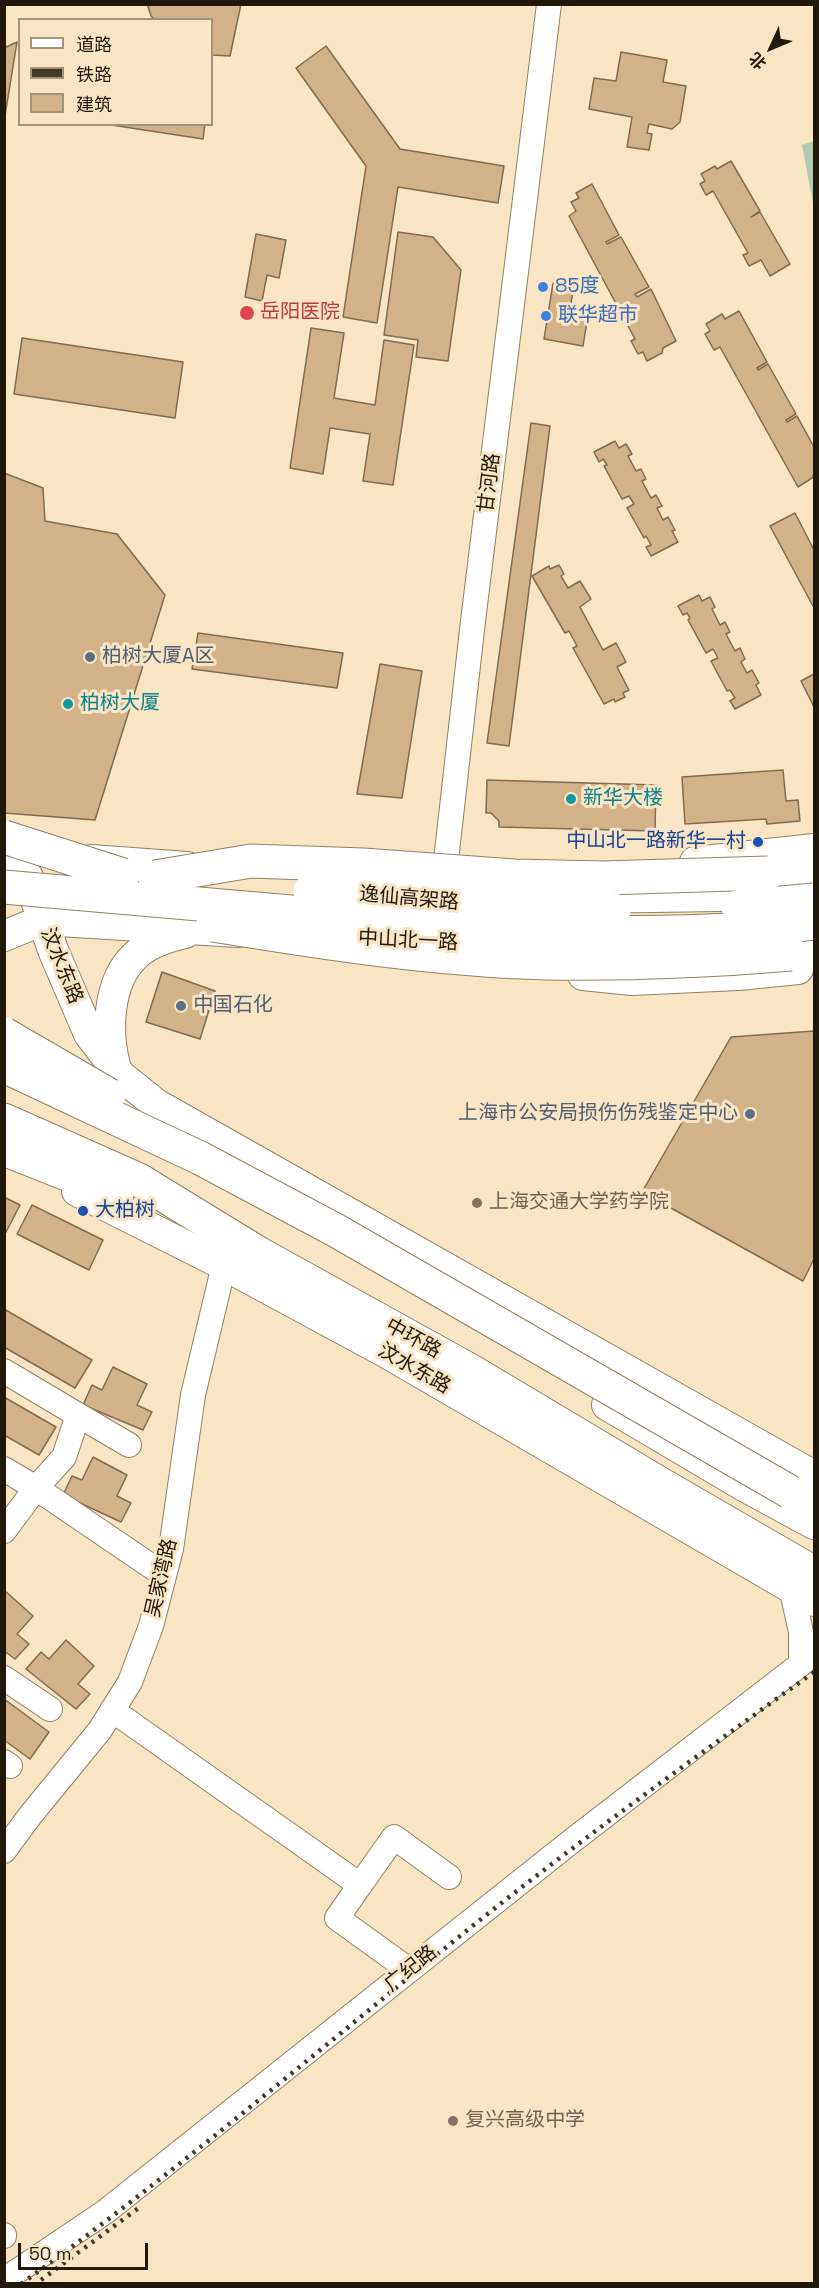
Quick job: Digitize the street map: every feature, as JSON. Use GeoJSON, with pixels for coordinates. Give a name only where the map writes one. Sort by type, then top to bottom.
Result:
{"type":"FeatureCollection","features":[{"type":"Feature","properties":{"kind":"highway"},"geometry":{"type":"LineString","coordinates":[[155,877],[251,861],[363,865],[514,876],[603,878],[768,873],[814,869]]}},
{"type":"Feature","properties":{"kind":"highway","name":"逸仙高架路"},"geometry":{"type":"LineString","coordinates":[[8,869],[123,874],[501,906],[599,910],[745,907],[814,900]]}},
{"type":"Feature","properties":{"kind":"highway","name":"逸仙高架路"},"geometry":{"type":"LineString","coordinates":[[8,869],[436,925],[562,932],[700,931],[814,923]]}},
{"type":"Feature","properties":{"kind":"highway"},"geometry":{"type":"LineString","coordinates":[[8,869],[272,934],[387,951],[544,963],[709,961],[809,952]]}},
{"type":"Feature","properties":{"kind":"highway"},"geometry":{"type":"LineString","coordinates":[[4,1034],[337,1231],[814,1506]]}},
{"type":"Feature","properties":{"kind":"highway"},"geometry":{"type":"LineString","coordinates":[[4,1066],[201,1158],[337,1231]]}},
{"type":"Feature","properties":{"kind":"highway","name":"中环路"},"geometry":{"type":"LineString","coordinates":[[4,1120],[139,1180],[258,1253],[471,1371],[662,1485],[807,1587]]}},
{"type":"Feature","properties":{"kind":"highway"},"geometry":{"type":"LineString","coordinates":[[4,1149],[258,1253]]}},
{"type":"Feature","properties":{"kind":"main road"},"geometry":{"type":"LineString","coordinates":[[8,869],[52,857],[394,884],[444,874],[673,864],[814,849]]}},
{"type":"Feature","properties":{"kind":"main road","name":"汶水东路"},"geometry":{"type":"LineString","coordinates":[[8,869],[43,920],[53,950],[90,1034],[156,1129],[179,1154],[200,1169],[393,1277],[744,1486],[814,1524]]}},
{"type":"Feature","properties":{"kind":"main road"},"geometry":{"type":"LineString","coordinates":[[444,874],[568,899],[719,896],[814,885]]}},
{"type":"Feature","properties":{"kind":"main road"},"geometry":{"type":"LineString","coordinates":[[4,897],[43,920]]}},
{"type":"Feature","properties":{"kind":"main road","name":"中山北一路"},"geometry":{"type":"LineString","coordinates":[[4,936],[43,920],[387,941],[442,953],[633,980],[738,975],[809,952]]}},
{"type":"Feature","properties":{"kind":"main road"},"geometry":{"type":"LineString","coordinates":[[119,1073],[110,1047],[109,1028],[117,987],[125,968],[134,956],[148,947],[173,936],[200,930]]}},
{"type":"Feature","properties":{"kind":"main road","name":"汶水东路"},"geometry":{"type":"LineString","coordinates":[[119,1073],[156,1104],[814,1476]]}},
{"type":"Feature","properties":{"kind":"main road","name":"汶水东路"},"geometry":{"type":"LineString","coordinates":[[4,1114],[93,1154],[300,1262],[540,1396],[814,1557]]}},
{"type":"Feature","properties":{"kind":"main road","name":"汶水东路"},"geometry":{"type":"LineString","coordinates":[[4,1154],[224,1265],[807,1587]]}},
{"type":"Feature","properties":{"kind":"main road"},"geometry":{"type":"LineString","coordinates":[[562,1332],[601,1401]]}},
{"type":"Feature","properties":{"kind":"street","name":"甘河路"},"geometry":{"type":"LineString","coordinates":[[442,953],[444,874],[549,4]]}},
{"type":"Feature","properties":{"kind":"street","name":"吴家湾路"},"geometry":{"type":"LineString","coordinates":[[4,1851],[100,1730],[130,1682],[151,1626],[171,1549],[193,1395],[224,1265]]}},
{"type":"Feature","properties":{"kind":"street"},"geometry":{"type":"LineString","coordinates":[[4,1371],[129,1445]]}},
{"type":"Feature","properties":{"kind":"street"},"geometry":{"type":"LineString","coordinates":[[4,1531],[36,1488],[64,1457],[78,1415]]}},
{"type":"Feature","properties":{"kind":"street"},"geometry":{"type":"LineString","coordinates":[[4,1469],[36,1488],[164,1575]]}},
{"type":"Feature","properties":{"kind":"street"},"geometry":{"type":"LineString","coordinates":[[807,1587],[801,1632],[808,1659]]}},
{"type":"Feature","properties":{"kind":"street","name":"广纪路"},"geometry":{"type":"LineString","coordinates":[[4,2280],[105,2212],[568,1844],[808,1659]]}},
{"type":"Feature","properties":{"kind":"street"},"geometry":{"type":"LineString","coordinates":[[4,1678],[51,1709]]}},
{"type":"Feature","properties":{"kind":"street"},"geometry":{"type":"LineString","coordinates":[[112,1710],[360,1885]]}},
{"type":"Feature","properties":{"kind":"street"},"geometry":{"type":"LineString","coordinates":[[409,1970],[337,1917],[394,1837],[449,1877]]}},
{"type":"Feature","properties":{"kind":"green space"},"geometry":{"type":"Polygon","coordinates":[[[814,141],[814,208],[802,145],[814,141]]]}},
{"type":"Feature","properties":{"kind":"building"},"geometry":{"type":"Polygon","coordinates":[[[147,4],[241,4],[230,56],[213,55],[213,18],[153,18],[147,4]]]}},
{"type":"Feature","properties":{"kind":"building"},"geometry":{"type":"Polygon","coordinates":[[[17,42],[4,122],[4,48],[17,42]]]}},
{"type":"Feature","properties":{"kind":"building"},"geometry":{"type":"Polygon","coordinates":[[[326,46],[400,149],[504,166],[498,203],[398,187],[377,323],[343,317],[366,166],[296,68],[326,46]]]}},
{"type":"Feature","properties":{"kind":"building"},"geometry":{"type":"Polygon","coordinates":[[[621,52],[667,60],[663,82],[686,86],[680,122],[672,129],[649,124],[647,133],[652,134],[649,150],[627,147],[632,117],[589,109],[594,78],[616,81],[621,52]]]}},
{"type":"Feature","properties":{"kind":"building"},"geometry":{"type":"Polygon","coordinates":[[[118,126],[205,126],[203,139],[118,126]]]}},
{"type":"Feature","properties":{"kind":"building"},"geometry":{"type":"Polygon","coordinates":[[[731,161],[760,211],[751,217],[760,212],[790,264],[770,276],[761,260],[749,266],[743,255],[748,253],[713,191],[706,195],[700,184],[705,181],[701,174],[731,161]]]}},
{"type":"Feature","properties":{"kind":"building"},"geometry":{"type":"Polygon","coordinates":[[[592,184],[619,235],[606,242],[607,244],[621,237],[649,287],[635,294],[637,297],[651,289],[676,341],[663,348],[662,353],[647,361],[643,352],[638,354],[631,341],[635,339],[569,216],[576,211],[571,202],[579,198],[576,193],[592,184]]]}},
{"type":"Feature","properties":{"kind":"building"},"geometry":{"type":"Polygon","coordinates":[[[398,232],[433,237],[461,270],[448,361],[416,357],[418,340],[384,335],[398,232]]]}},
{"type":"Feature","properties":{"kind":"building"},"geometry":{"type":"Polygon","coordinates":[[[256,234],[286,240],[279,278],[267,275],[262,301],[245,297],[256,234]]]}},
{"type":"Feature","properties":{"kind":"building"},"geometry":{"type":"Polygon","coordinates":[[[553,283],[574,287],[571,302],[578,311],[588,316],[583,346],[544,339],[553,283]]]}},
{"type":"Feature","properties":{"kind":"building"},"geometry":{"type":"Polygon","coordinates":[[[739,311],[767,362],[757,368],[758,370],[768,364],[796,414],[786,420],[787,422],[797,416],[814,447],[812,478],[798,487],[720,347],[714,350],[705,334],[710,331],[706,324],[722,314],[725,319],[739,311]]]}},
{"type":"Feature","properties":{"kind":"building"},"geometry":{"type":"Polygon","coordinates":[[[311,328],[344,333],[334,398],[375,405],[384,340],[414,345],[393,485],[363,481],[370,434],[330,428],[323,474],[290,468],[311,328]]]}},
{"type":"Feature","properties":{"kind":"building"},"geometry":{"type":"Polygon","coordinates":[[[22,338],[183,362],[175,418],[14,394],[22,338]]]}},
{"type":"Feature","properties":{"kind":"building"},"geometry":{"type":"Polygon","coordinates":[[[531,423],[550,426],[509,746],[487,743],[531,423]]]}},
{"type":"Feature","properties":{"kind":"building"},"geometry":{"type":"Polygon","coordinates":[[[615,441],[619,448],[626,444],[632,454],[628,456],[636,471],[641,469],[646,479],[642,481],[651,498],[656,495],[662,506],[657,508],[663,520],[668,517],[675,530],[672,531],[678,542],[651,556],[646,547],[651,545],[646,536],[644,538],[627,508],[634,504],[629,496],[622,499],[604,466],[607,465],[603,459],[599,462],[594,452],[615,441]]]}},
{"type":"Feature","properties":{"kind":"building","name":"柏树大厦"},"geometry":{"type":"Polygon","coordinates":[[[4,473],[43,488],[45,521],[117,534],[165,595],[95,820],[4,813],[4,473]]]}},
{"type":"Feature","properties":{"kind":"building"},"geometry":{"type":"Polygon","coordinates":[[[795,513],[814,550],[814,608],[770,526],[795,513]]]}},
{"type":"Feature","properties":{"kind":"building"},"geometry":{"type":"Polygon","coordinates":[[[559,565],[564,574],[561,576],[568,588],[580,581],[591,599],[580,607],[603,650],[616,643],[626,662],[617,667],[629,690],[623,693],[625,697],[615,702],[614,699],[604,704],[573,648],[577,646],[569,631],[565,633],[532,576],[549,566],[550,569],[559,565]]]}},
{"type":"Feature","properties":{"kind":"building"},"geometry":{"type":"Polygon","coordinates":[[[699,595],[702,601],[710,597],[715,607],[712,609],[720,625],[725,622],[730,632],[726,634],[735,651],[740,648],[745,659],[741,662],[747,673],[752,670],[759,683],[756,685],[761,695],[735,709],[730,701],[735,698],[730,690],[727,691],[711,661],[718,658],[713,649],[706,653],[688,620],[690,618],[687,613],[683,615],[678,606],[699,595]]]}},
{"type":"Feature","properties":{"kind":"building"},"geometry":{"type":"Polygon","coordinates":[[[198,633],[343,653],[337,688],[192,669],[198,633]]]}},
{"type":"Feature","properties":{"kind":"building"},"geometry":{"type":"Polygon","coordinates":[[[380,664],[422,671],[402,798],[357,794],[380,664]]]}},
{"type":"Feature","properties":{"kind":"building"},"geometry":{"type":"Polygon","coordinates":[[[814,674],[814,707],[801,681],[814,674]]]}},
{"type":"Feature","properties":{"kind":"building"},"geometry":{"type":"Polygon","coordinates":[[[783,770],[786,801],[798,800],[800,821],[767,824],[766,819],[685,824],[682,777],[783,770]]]}},
{"type":"Feature","properties":{"kind":"building","name":"新华大楼"},"geometry":{"type":"Polygon","coordinates":[[[487,780],[656,785],[655,831],[499,827],[499,821],[491,813],[486,813],[487,780]]]}},
{"type":"Feature","properties":{"kind":"building","name":"中国石化"},"geometry":{"type":"Polygon","coordinates":[[[162,972],[215,991],[200,1039],[146,1022],[162,972]]]}},
{"type":"Feature","properties":{"kind":"building","name":"上海市公安局损伤伤残鉴定中心"},"geometry":{"type":"Polygon","coordinates":[[[814,1031],[814,1259],[803,1281],[642,1192],[731,1037],[814,1031]]]}},
{"type":"Feature","properties":{"kind":"building"},"geometry":{"type":"Polygon","coordinates":[[[4,1197],[20,1205],[4,1236],[4,1197]]]}},
{"type":"Feature","properties":{"kind":"building"},"geometry":{"type":"Polygon","coordinates":[[[32,1205],[103,1240],[89,1270],[17,1234],[32,1205]]]}},
{"type":"Feature","properties":{"kind":"building"},"geometry":{"type":"Polygon","coordinates":[[[4,1309],[92,1360],[75,1388],[4,1347],[4,1309]]]}},
{"type":"Feature","properties":{"kind":"building"},"geometry":{"type":"Polygon","coordinates":[[[113,1367],[147,1384],[137,1405],[152,1412],[143,1430],[83,1405],[92,1385],[102,1390],[113,1367]]]}},
{"type":"Feature","properties":{"kind":"building"},"geometry":{"type":"Polygon","coordinates":[[[4,1397],[56,1427],[39,1455],[4,1435],[4,1397]]]}},
{"type":"Feature","properties":{"kind":"building"},"geometry":{"type":"Polygon","coordinates":[[[93,1457],[127,1475],[117,1496],[131,1503],[121,1522],[63,1495],[72,1476],[82,1480],[93,1457]]]}},
{"type":"Feature","properties":{"kind":"building"},"geometry":{"type":"Polygon","coordinates":[[[4,1590],[33,1616],[17,1634],[29,1644],[15,1659],[4,1651],[4,1590]]]}},
{"type":"Feature","properties":{"kind":"building"},"geometry":{"type":"Polygon","coordinates":[[[66,1640],[94,1666],[78,1684],[90,1694],[76,1709],[26,1669],[41,1652],[49,1659],[66,1640]]]}},
{"type":"Feature","properties":{"kind":"building"},"geometry":{"type":"Polygon","coordinates":[[[4,1699],[49,1732],[30,1759],[4,1740],[4,1699]]]}},
{"type":"Feature","properties":{"kind":"railway"},"geometry":{"type":"LineString","coordinates":[[21,2284],[194,2152],[516,1891],[814,1672]]}},
{"type":"Feature","properties":{"kind":"railway"},"geometry":{"type":"LineString","coordinates":[[41,2280],[140,2207]]}},
{"type":"Feature","properties":{"kind":"place","name":"85度"},"geometry":{"type":"Point","coordinates":[543,287]}},
{"type":"Feature","properties":{"kind":"place","name":"岳阳医院"},"geometry":{"type":"Point","coordinates":[247,313]}},
{"type":"Feature","properties":{"kind":"place","name":"联华超市"},"geometry":{"type":"Point","coordinates":[546,316]}},
{"type":"Feature","properties":{"kind":"place","name":"柏树大厦A区"},"geometry":{"type":"Point","coordinates":[90,657]}},
{"type":"Feature","properties":{"kind":"place","name":"柏树大厦"},"geometry":{"type":"Point","coordinates":[68,704]}},
{"type":"Feature","properties":{"kind":"place","name":"新华大楼"},"geometry":{"type":"Point","coordinates":[571,799]}},
{"type":"Feature","properties":{"kind":"place","name":"中山北一路新华一村"},"geometry":{"type":"Point","coordinates":[758,842]}},
{"type":"Feature","properties":{"kind":"place","name":"中国石化"},"geometry":{"type":"Point","coordinates":[181,1006]}},
{"type":"Feature","properties":{"kind":"place","name":"上海市公安局损伤伤残鉴定中心"},"geometry":{"type":"Point","coordinates":[750,1114]}},
{"type":"Feature","properties":{"kind":"place","name":"上海交通大学药学院"},"geometry":{"type":"Point","coordinates":[477,1203]}},
{"type":"Feature","properties":{"kind":"place","name":"大柏树"},"geometry":{"type":"Point","coordinates":[83,1211]}},
{"type":"Feature","properties":{"kind":"place","name":"复兴高级中学"},"geometry":{"type":"Point","coordinates":[453,2121]}}]}
